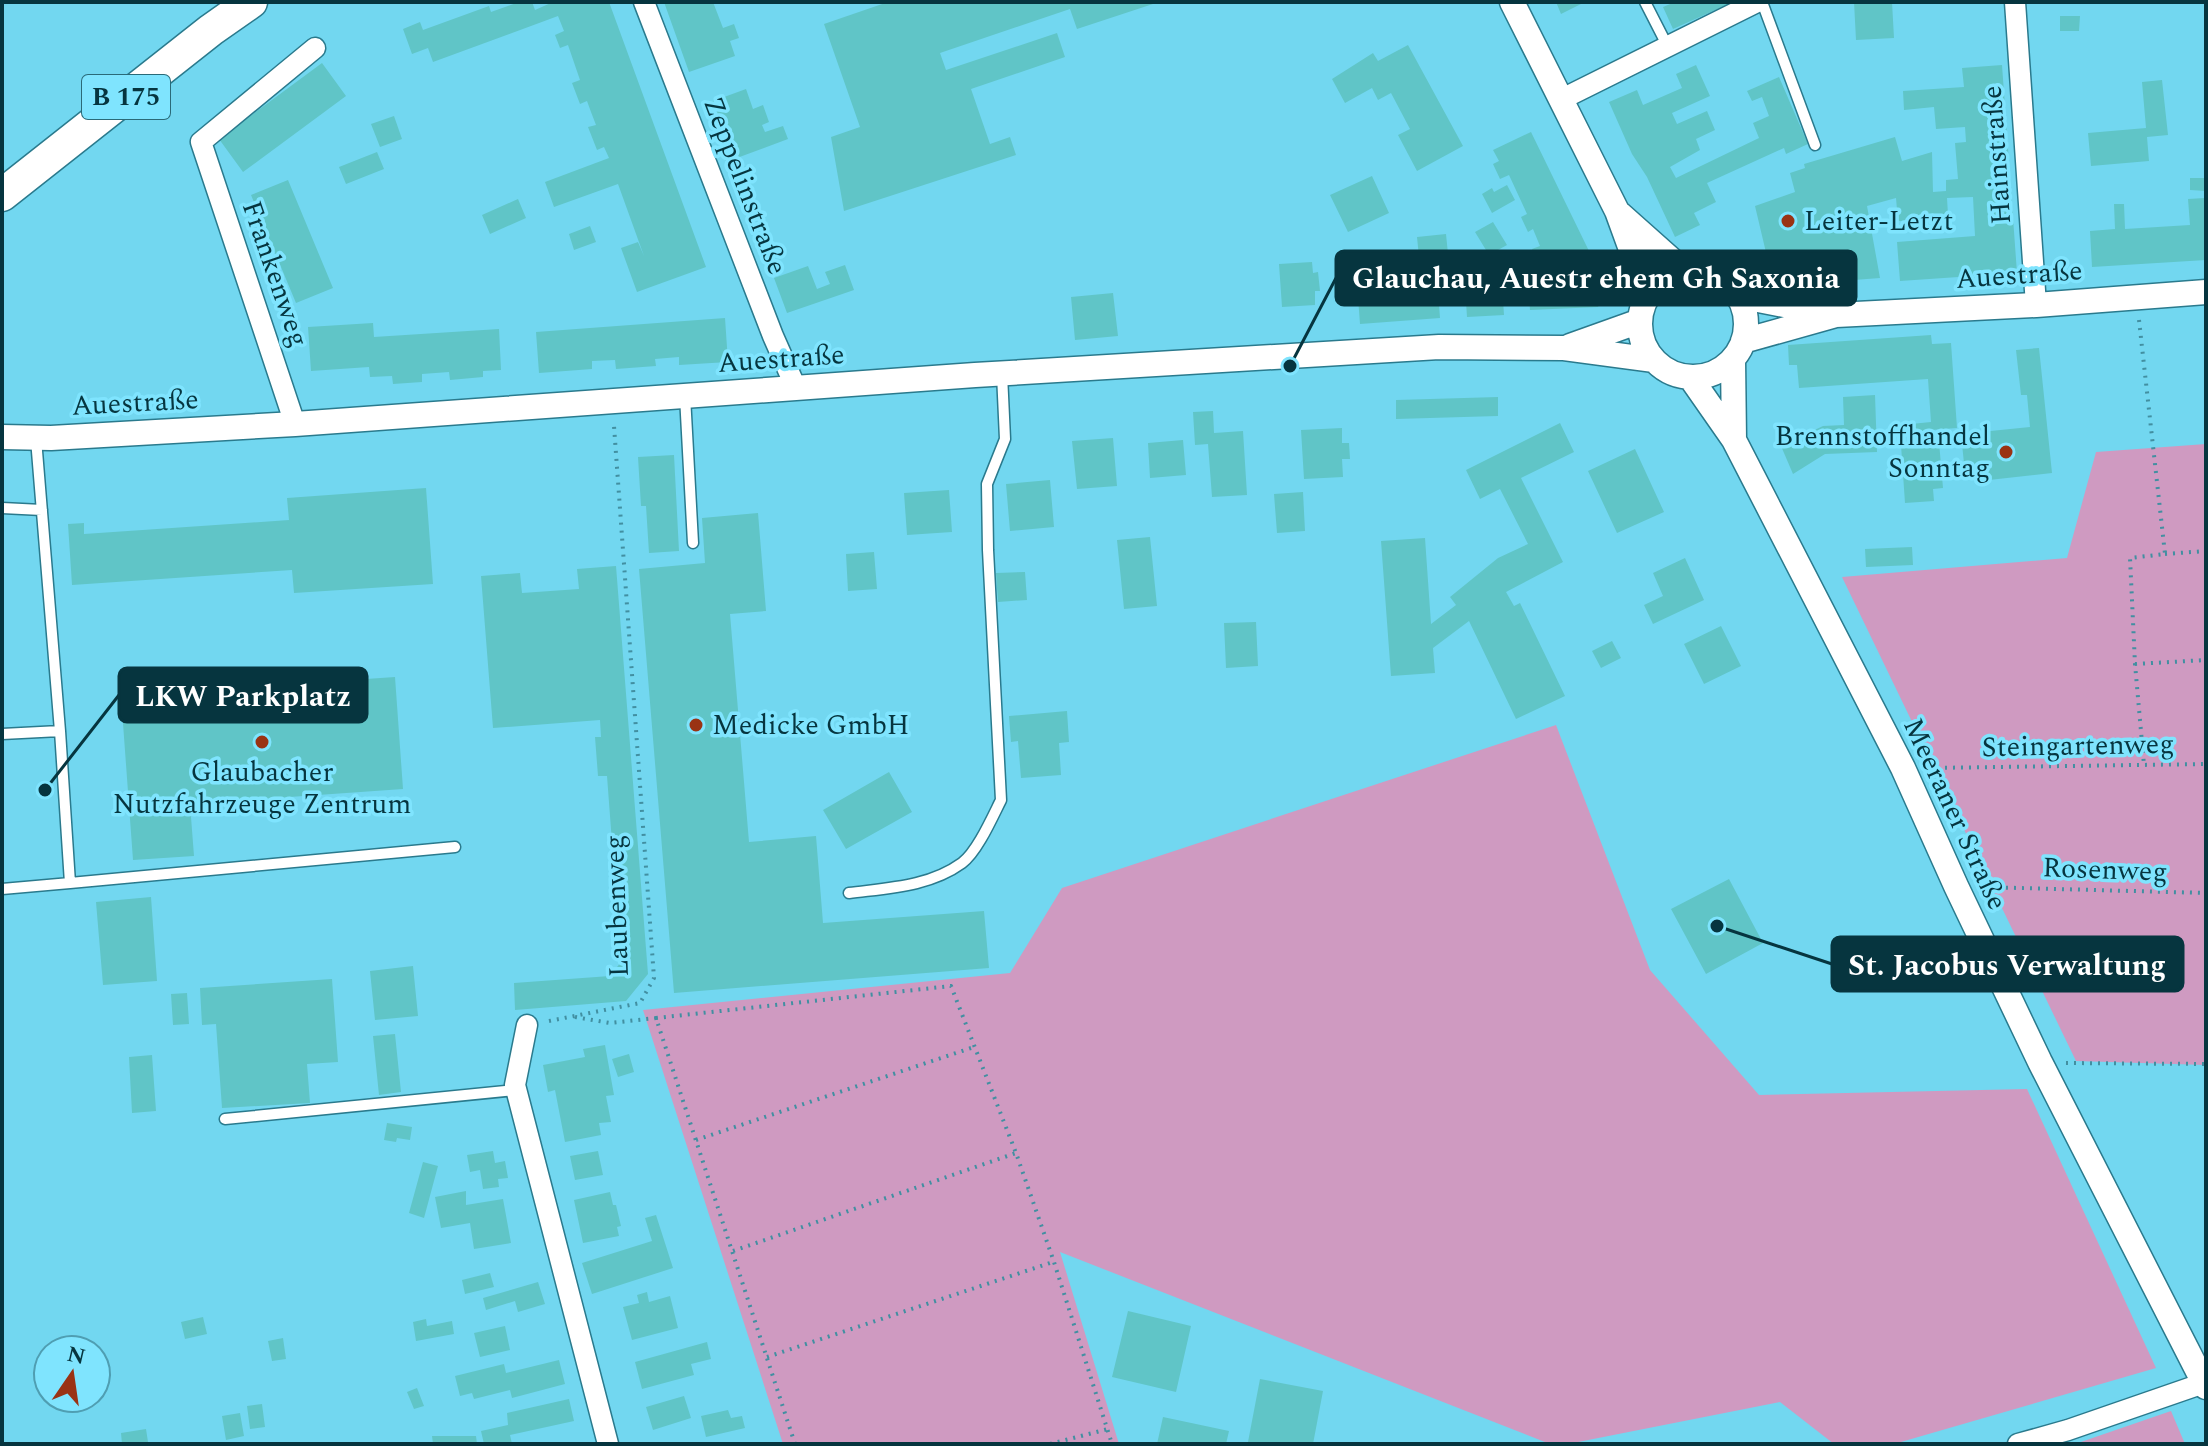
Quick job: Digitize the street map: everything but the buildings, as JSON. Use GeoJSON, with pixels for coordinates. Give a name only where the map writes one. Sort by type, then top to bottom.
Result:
{"type":"FeatureCollection","features":[{"type":"Feature","properties":{"kind":"main road","name":"B 175"},"geometry":{"type":"LineString","coordinates":[[2,195],[251,2]]}},
{"type":"Feature","properties":{"kind":"street","name":"Zeppelinstraße"},"geometry":{"type":"LineString","coordinates":[[644,2],[796,388]]}},
{"type":"Feature","properties":{"kind":"street"},"geometry":{"type":"LineString","coordinates":[[1512,2],[1617,211],[1648,296]]}},
{"type":"Feature","properties":{"kind":"street"},"geometry":{"type":"LineString","coordinates":[[1560,100],[1759,2]]}},
{"type":"Feature","properties":{"kind":"street","name":"Hainstraße"},"geometry":{"type":"LineString","coordinates":[[2015,2],[2036,305]]}},
{"type":"Feature","properties":{"kind":"street","name":"Frankenweg"},"geometry":{"type":"LineString","coordinates":[[295,424],[201,142],[315,48]]}},
{"type":"Feature","properties":{"kind":"street"},"geometry":{"type":"LineString","coordinates":[[1617,211],[1684,271]]}},
{"type":"Feature","properties":{"kind":"street"},"geometry":{"type":"LineString","coordinates":[[1684,271],[1717,277],[1738,296],[1744,310],[1746,326],[1738,350],[1720,369],[1706,375],[1690,377],[1671,372],[1654,360],[1641,335],[1642,309],[1648,296],[1658,284],[1684,271]]}},
{"type":"Feature","properties":{"kind":"street","name":"Auestraße"},"geometry":{"type":"LineString","coordinates":[[1738,296],[1836,315],[2036,305],[2206,292]]}},
{"type":"Feature","properties":{"kind":"street","name":"Auestraße"},"geometry":{"type":"LineString","coordinates":[[1738,350],[1836,315]]}},
{"type":"Feature","properties":{"kind":"street","name":"Auestraße"},"geometry":{"type":"LineString","coordinates":[[1564,348],[1640,321]]}},
{"type":"Feature","properties":{"kind":"street","name":"Auestraße"},"geometry":{"type":"LineString","coordinates":[[2,437],[295,424],[1002,374],[1439,347],[1564,348],[1654,360]]}},
{"type":"Feature","properties":{"kind":"street","name":"Meeraner Straße"},"geometry":{"type":"LineString","coordinates":[[1734,440],[1738,350]]}},
{"type":"Feature","properties":{"kind":"street","name":"Meeraner Straße"},"geometry":{"type":"LineString","coordinates":[[1690,377],[1734,440],[1903,768],[2040,1062],[2205,1385]]}},
{"type":"Feature","properties":{"kind":"street"},"geometry":{"type":"LineString","coordinates":[[527,1025],[515,1085],[608,1444]]}},
{"type":"Feature","properties":{"kind":"street"},"geometry":{"type":"LineString","coordinates":[[2018,1444],[2205,1385]]}},
{"type":"Feature","properties":{"kind":"lane"},"geometry":{"type":"LineString","coordinates":[[1645,2],[1668,47]]}},
{"type":"Feature","properties":{"kind":"lane"},"geometry":{"type":"LineString","coordinates":[[1759,2],[1815,145]]}},
{"type":"Feature","properties":{"kind":"lane"},"geometry":{"type":"LineString","coordinates":[[849,893],[923,883],[964,862],[987,830],[1001,800],[987,484],[1005,439],[1002,374]]}},
{"type":"Feature","properties":{"kind":"lane"},"geometry":{"type":"LineString","coordinates":[[685,396],[693,543]]}},
{"type":"Feature","properties":{"kind":"lane"},"geometry":{"type":"LineString","coordinates":[[36,437],[70,883]]}},
{"type":"Feature","properties":{"kind":"lane"},"geometry":{"type":"LineString","coordinates":[[2,508],[42,510]]}},
{"type":"Feature","properties":{"kind":"lane"},"geometry":{"type":"LineString","coordinates":[[2,734],[60,731]]}},
{"type":"Feature","properties":{"kind":"lane"},"geometry":{"type":"LineString","coordinates":[[2,889],[455,847]]}},
{"type":"Feature","properties":{"kind":"lane"},"geometry":{"type":"LineString","coordinates":[[225,1119],[516,1090]]}},
{"type":"Feature","properties":{"kind":"path"},"geometry":{"type":"LineString","coordinates":[[2136,297],[2165,554]]}},
{"type":"Feature","properties":{"kind":"path","name":"Laubenweg"},"geometry":{"type":"LineString","coordinates":[[527,1025],[640,1003],[654,978],[612,402]]}},
{"type":"Feature","properties":{"kind":"path"},"geometry":{"type":"LineString","coordinates":[[2144,765],[2130,558],[2206,551]]}},
{"type":"Feature","properties":{"kind":"path"},"geometry":{"type":"LineString","coordinates":[[2135,664],[2206,660]]}},
{"type":"Feature","properties":{"kind":"path","name":"Steingartenweg"},"geometry":{"type":"LineString","coordinates":[[1903,768],[2206,764]]}},
{"type":"Feature","properties":{"kind":"path","name":"Rosenweg"},"geometry":{"type":"LineString","coordinates":[[1956,886],[2206,893]]}},
{"type":"Feature","properties":{"kind":"path"},"geometry":{"type":"LineString","coordinates":[[570,1017],[610,1023],[951,986],[1016,1153],[1112,1444]]}},
{"type":"Feature","properties":{"kind":"path"},"geometry":{"type":"LineString","coordinates":[[656,1018],[795,1444]]}},
{"type":"Feature","properties":{"kind":"path"},"geometry":{"type":"LineString","coordinates":[[696,1140],[974,1047]]}},
{"type":"Feature","properties":{"kind":"path"},"geometry":{"type":"LineString","coordinates":[[2040,1062],[2206,1064]]}},
{"type":"Feature","properties":{"kind":"path"},"geometry":{"type":"LineString","coordinates":[[733,1251],[1016,1153]]}},
{"type":"Feature","properties":{"kind":"path"},"geometry":{"type":"LineString","coordinates":[[767,1357],[1054,1262]]}},
{"type":"Feature","properties":{"kind":"path"},"geometry":{"type":"LineString","coordinates":[[1050,1444],[1108,1429]]}},
{"type":"Feature","properties":{"kind":"shaded area"},"geometry":{"type":"Polygon","coordinates":[[[2206,444],[2206,1065],[2076,1061],[1842,577],[2067,558],[2096,452],[2206,444]]]}},
{"type":"Feature","properties":{"kind":"shaded area"},"geometry":{"type":"Polygon","coordinates":[[[1556,725],[1650,970],[1759,1095],[2027,1089],[2156,1368],[1894,1444],[1834,1444],[1780,1402],[1568,1444],[1550,1444],[1060,1252],[1119,1444],[783,1444],[643,1010],[1010,973],[1062,888],[1556,725]]]}},
{"type":"Feature","properties":{"kind":"shaded area"},"geometry":{"type":"Polygon","coordinates":[[[2171,1411],[2185,1444],[2078,1443],[2171,1411]]]}},
{"type":"Feature","properties":{"kind":"place","name":"Leiter-Letzt"},"geometry":{"type":"Point","coordinates":[1788,221]}},
{"type":"Feature","properties":{"kind":"place","name":"Glauchau, Auestr ehem Gh Saxonia"},"geometry":{"type":"Point","coordinates":[1290,366]}},
{"type":"Feature","properties":{"kind":"place","name":"Brennstoffhandel Sonntag"},"geometry":{"type":"Point","coordinates":[2006,452]}},
{"type":"Feature","properties":{"kind":"place","name":"Medicke GmbH"},"geometry":{"type":"Point","coordinates":[696,725]}},
{"type":"Feature","properties":{"kind":"place","name":"Glaubacher Nutzfahrzeuge Zentrum"},"geometry":{"type":"Point","coordinates":[262,742]}},
{"type":"Feature","properties":{"kind":"place","name":"LKW Parkplatz"},"geometry":{"type":"Point","coordinates":[45,790]}},
{"type":"Feature","properties":{"kind":"place","name":"St. Jacobus Verwaltung"},"geometry":{"type":"Point","coordinates":[1717,926]}}]}
